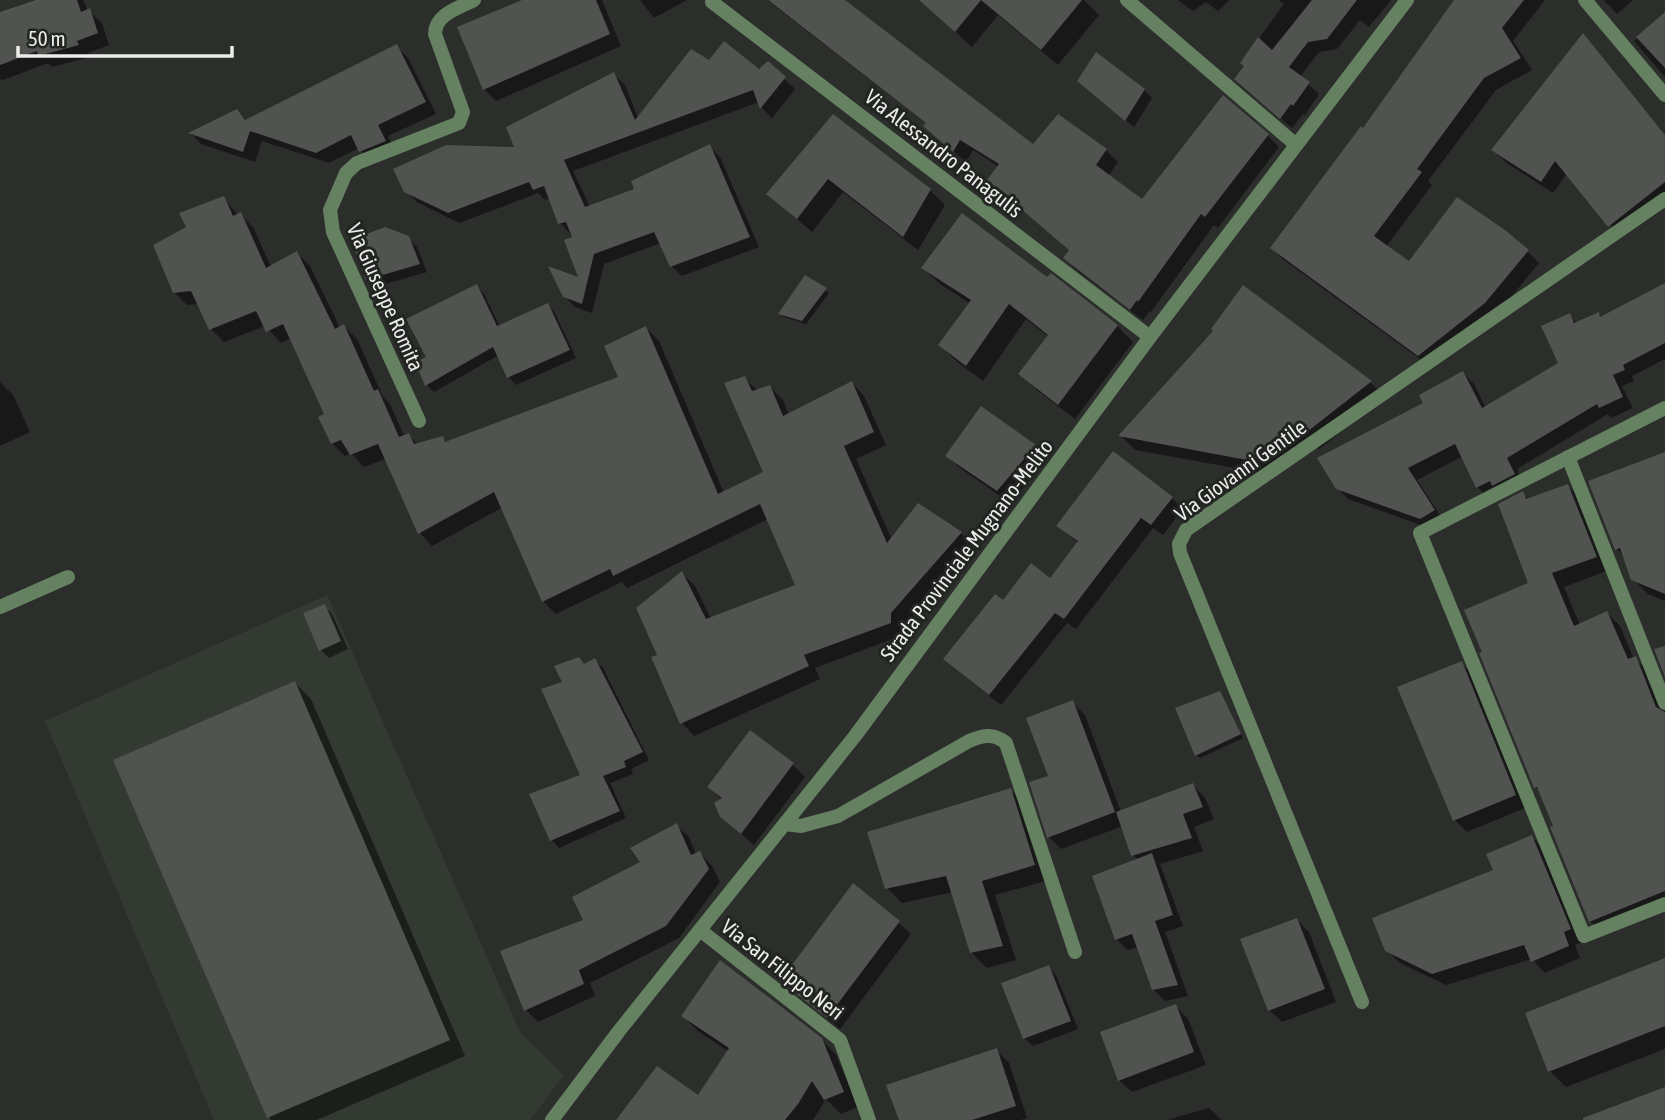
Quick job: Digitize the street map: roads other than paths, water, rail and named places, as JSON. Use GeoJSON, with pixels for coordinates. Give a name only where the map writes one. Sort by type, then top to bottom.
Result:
{"type":"FeatureCollection","features":[{"type":"Feature","properties":{"kind":"street","name":"Via Giuseppe Romita"},"geometry":{"type":"LineString","coordinates":[[419,421],[333,232],[330,210],[346,173],[357,163],[459,124],[463,112],[435,34],[435,26],[439,19],[474,0]]}},
{"type":"Feature","properties":{"kind":"street"},"geometry":{"type":"LineString","coordinates":[[1127,0],[1295,144]]}},
{"type":"Feature","properties":{"kind":"street","name":"Strada Provinciale Mugnano-Melito"},"geometry":{"type":"LineString","coordinates":[[552,1120],[619,1031],[855,736],[1150,337],[1406,0]]}},
{"type":"Feature","properties":{"kind":"street"},"geometry":{"type":"LineString","coordinates":[[1584,0],[1665,95]]}},
{"type":"Feature","properties":{"kind":"street","name":"Via Alessandro Panagulis"},"geometry":{"type":"LineString","coordinates":[[712,2],[1150,337]]}},
{"type":"Feature","properties":{"kind":"street","name":"Via Giovanni Gentile"},"geometry":{"type":"LineString","coordinates":[[1362,1002],[1180,553],[1181,538],[1186,530],[1665,199]]}},
{"type":"Feature","properties":{"kind":"street"},"geometry":{"type":"LineString","coordinates":[[1665,408],[1420,533],[1584,936],[1665,904]]}},
{"type":"Feature","properties":{"kind":"street"},"geometry":{"type":"LineString","coordinates":[[1568,457],[1665,703]]}},
{"type":"Feature","properties":{"kind":"street"},"geometry":{"type":"LineString","coordinates":[[0,607],[68,577]]}},
{"type":"Feature","properties":{"kind":"street"},"geometry":{"type":"LineString","coordinates":[[785,824],[802,826],[838,816],[969,741],[984,735],[999,737],[1006,743],[1075,952]]}},
{"type":"Feature","properties":{"kind":"street","name":"Via San Filippo Neri"},"geometry":{"type":"LineString","coordinates":[[700,930],[840,1040],[869,1120]]}}]}
